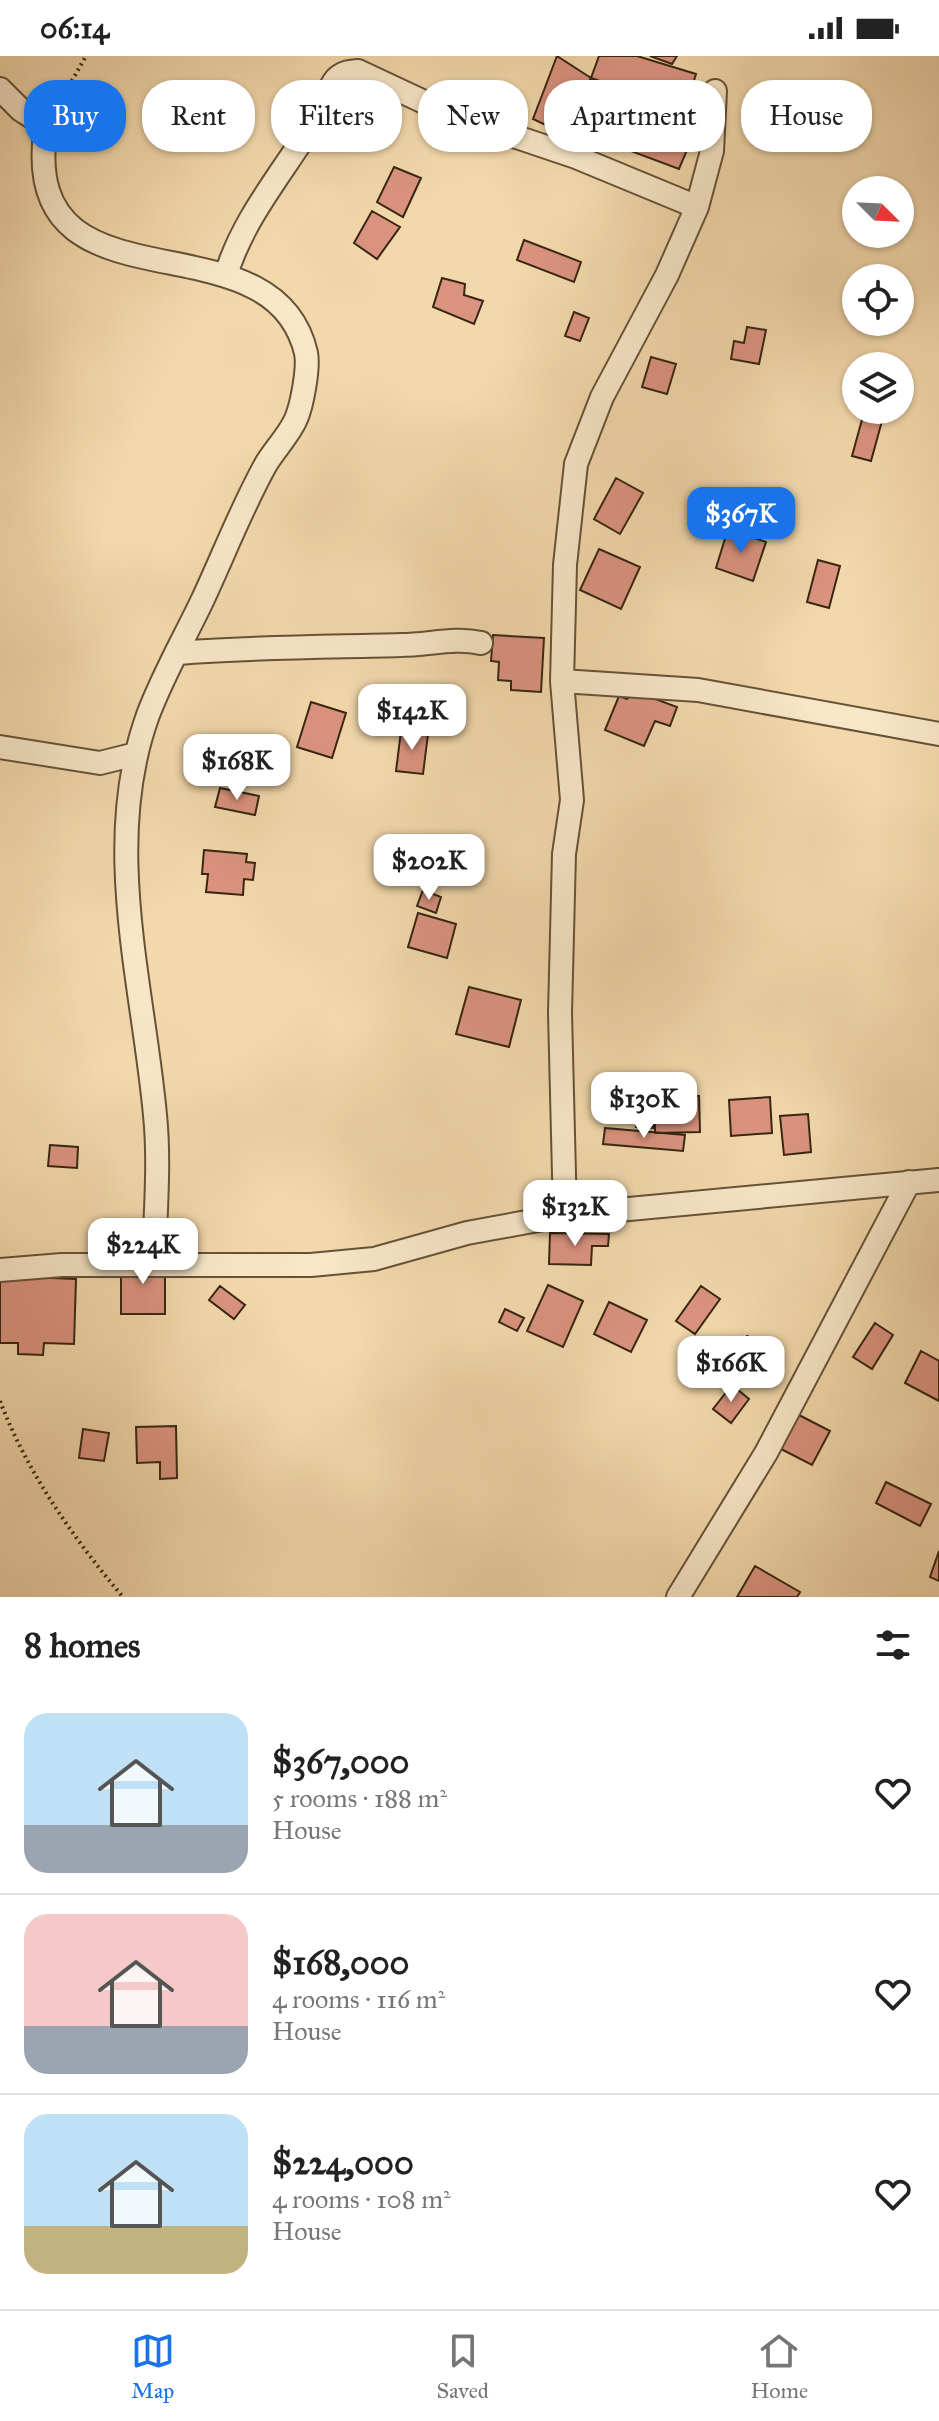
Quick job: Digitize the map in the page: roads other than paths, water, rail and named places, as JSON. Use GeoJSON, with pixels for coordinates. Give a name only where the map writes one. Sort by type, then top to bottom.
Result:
{"type":"FeatureCollection","features":[{"type":"Feature","properties":{"kind":"street"},"geometry":{"type":"LineString","coordinates":[[226,275],[231,256],[254,216],[317,117],[333,82],[343,73],[358,71],[454,116],[576,157],[697,207]]}},
{"type":"Feature","properties":{"kind":"street"},"geometry":{"type":"LineString","coordinates":[[0,88],[21,110],[46,126],[44,180],[70,230],[94,244],[226,275],[264,293],[294,319],[307,356],[296,418],[266,465],[149,713],[130,785],[126,852],[140,1016],[156,1116],[154,1263]]}},
{"type":"Feature","properties":{"kind":"street"},"geometry":{"type":"LineString","coordinates":[[565,1215],[560,1013],[564,854],[572,800],[562,681],[565,565],[576,464],[602,397],[667,275],[697,207],[712,152]]}},
{"type":"Feature","properties":{"kind":"street"},"geometry":{"type":"LineString","coordinates":[[177,653],[287,645],[431,645],[463,639],[481,643]]}},
{"type":"Feature","properties":{"kind":"street"},"geometry":{"type":"LineString","coordinates":[[562,681],[698,690],[939,734]]}},
{"type":"Feature","properties":{"kind":"street"},"geometry":{"type":"LineString","coordinates":[[0,747],[100,763],[136,754]]}},
{"type":"Feature","properties":{"kind":"street"},"geometry":{"type":"LineString","coordinates":[[0,1270],[154,1263],[311,1265],[374,1259],[467,1233],[565,1215],[927,1184]]}},
{"type":"Feature","properties":{"kind":"street"},"geometry":{"type":"LineString","coordinates":[[678,1597],[927,1184]]}}]}
